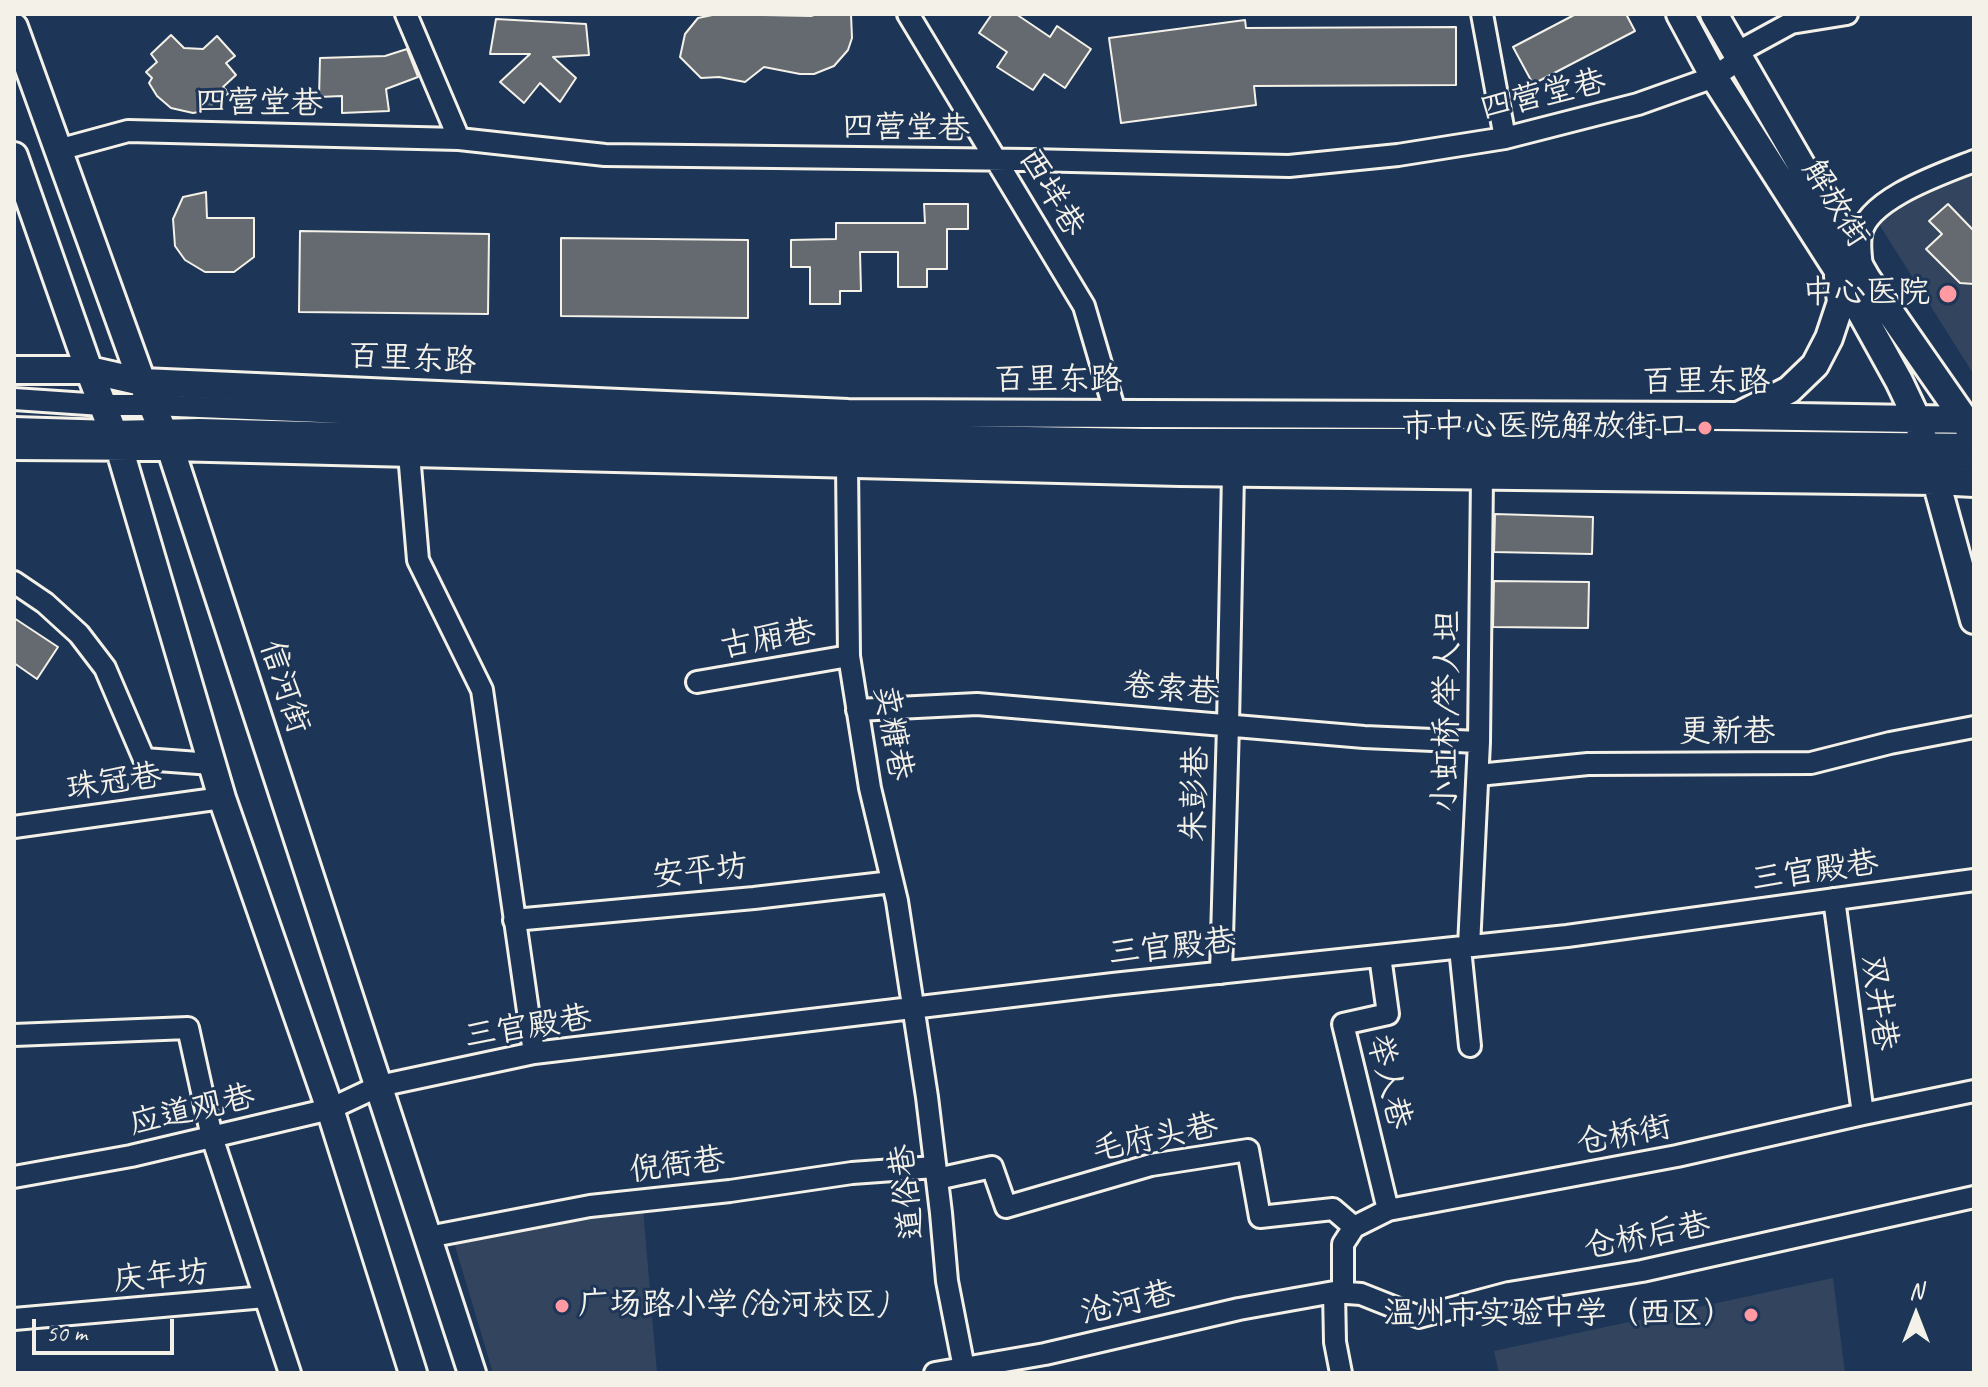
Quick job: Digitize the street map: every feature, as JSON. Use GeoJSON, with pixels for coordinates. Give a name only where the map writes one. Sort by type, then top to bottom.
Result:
{"type":"FeatureCollection","features":[{"type":"Feature","properties":{"kind":"main road","name":"解放街"},"geometry":{"type":"LineString","coordinates":[[1680,14],[1714,77],[1849,270],[1972,431]]}},
{"type":"Feature","properties":{"kind":"main road","name":"解放街"},"geometry":{"type":"LineString","coordinates":[[1714,14],[1849,270],[1899,381],[1927,451],[1974,620]]}},
{"type":"Feature","properties":{"kind":"main road","name":"信河街"},"geometry":{"type":"LineString","coordinates":[[14,27],[147,394],[166,438],[472,1373]]}},
{"type":"Feature","properties":{"kind":"main road"},"geometry":{"type":"LineString","coordinates":[[14,156],[115,439],[222,798],[330,1109],[413,1373]]}},
{"type":"Feature","properties":{"kind":"main road"},"geometry":{"type":"LineString","coordinates":[[1737,416],[1789,390],[1815,365],[1829,338],[1849,270]]}},
{"type":"Feature","properties":{"kind":"main road","name":"百里东路"},"geometry":{"type":"LineString","coordinates":[[14,370],[89,370],[147,394],[848,413],[1737,416],[1927,451],[1974,483]]}},
{"type":"Feature","properties":{"kind":"main road","name":"百里东路"},"geometry":{"type":"LineString","coordinates":[[14,446],[166,438],[409,454],[1482,477],[1927,451],[1972,431]]}},
{"type":"Feature","properties":{"kind":"street"},"geometry":{"type":"LineString","coordinates":[[406,14],[459,139]]}},
{"type":"Feature","properties":{"kind":"street","name":"西垟巷"},"geometry":{"type":"LineString","coordinates":[[908,14],[1084,306],[1116,415]]}},
{"type":"Feature","properties":{"kind":"street"},"geometry":{"type":"LineString","coordinates":[[1482,14],[1505,138]]}},
{"type":"Feature","properties":{"kind":"street","name":"四营堂巷"},"geometry":{"type":"LineString","coordinates":[[58,150],[128,131],[459,139],[605,155],[1289,166],[1398,155],[1505,138],[1638,104],[1714,77],[1738,56],[1791,23],[1847,14]]}},
{"type":"Feature","properties":{"kind":"street"},"geometry":{"type":"LineString","coordinates":[[1849,270],[1861,233],[1872,213],[1918,183],[1968,168]]}},
{"type":"Feature","properties":{"kind":"street"},"geometry":{"type":"LineString","coordinates":[[14,399],[102,405],[147,394],[863,434],[1145,439],[1533,439],[1927,451],[1974,460]]}},
{"type":"Feature","properties":{"kind":"street"},"geometry":{"type":"LineString","coordinates":[[14,428],[115,439]]}},
{"type":"Feature","properties":{"kind":"street"},"geometry":{"type":"LineString","coordinates":[[166,438],[276,431],[1164,456],[1927,451]]}},
{"type":"Feature","properties":{"kind":"street"},"geometry":{"type":"LineString","coordinates":[[409,454],[418,560],[482,690],[534,1053]]}},
{"type":"Feature","properties":{"kind":"street","name":"卖糖巷"},"geometry":{"type":"LineString","coordinates":[[847,464],[849,656],[870,788],[897,901],[913,1008]]}},
{"type":"Feature","properties":{"kind":"street","name":"朱彭巷"},"geometry":{"type":"LineString","coordinates":[[1221,973],[1233,473]]}},
{"type":"Feature","properties":{"kind":"street","name":"小虹桥/举人坦"},"geometry":{"type":"LineString","coordinates":[[1470,1046],[1464,947],[1478,775],[1482,477]]}},
{"type":"Feature","properties":{"kind":"street"},"geometry":{"type":"LineString","coordinates":[[14,582],[45,603],[79,634],[105,668],[144,759],[212,764]]}},
{"type":"Feature","properties":{"kind":"street","name":"古厢巷"},"geometry":{"type":"LineString","coordinates":[[697,682],[849,656]]}},
{"type":"Feature","properties":{"kind":"street","name":"卷索巷"},"geometry":{"type":"LineString","coordinates":[[857,710],[977,704],[1364,737],[1479,742]]}},
{"type":"Feature","properties":{"kind":"street","name":"更新巷"},"geometry":{"type":"LineString","coordinates":[[1478,775],[1588,764],[1811,763],[1890,743],[1974,727]]}},
{"type":"Feature","properties":{"kind":"street","name":"珠冠巷"},"geometry":{"type":"LineString","coordinates":[[14,827],[222,798]]}},
{"type":"Feature","properties":{"kind":"street","name":"三官殿巷"},"geometry":{"type":"LineString","coordinates":[[379,1086],[534,1053],[1567,936],[1974,880]]}},
{"type":"Feature","properties":{"kind":"street","name":"安平坊"},"geometry":{"type":"LineString","coordinates":[[514,920],[892,882]]}},
{"type":"Feature","properties":{"kind":"street","name":"双井巷"},"geometry":{"type":"LineString","coordinates":[[1834,899],[1863,1114]]}},
{"type":"Feature","properties":{"kind":"street","name":"举人巷"},"geometry":{"type":"LineString","coordinates":[[1380,956],[1388,1014],[1343,1024],[1388,1210]]}},
{"type":"Feature","properties":{"kind":"street","name":"道俗巷"},"geometry":{"type":"LineString","coordinates":[[913,1008],[927,1097],[947,1281],[964,1368]]}},
{"type":"Feature","properties":{"kind":"street"},"geometry":{"type":"LineString","coordinates":[[14,1035],[188,1028],[212,1137],[290,1373]]}},
{"type":"Feature","properties":{"kind":"street","name":"应道观巷"},"geometry":{"type":"LineString","coordinates":[[14,1177],[131,1156],[330,1109],[379,1086]]}},
{"type":"Feature","properties":{"kind":"street","name":"仓桥街"},"geometry":{"type":"LineString","coordinates":[[1354,1227],[1388,1210],[1677,1156],[1974,1091]]}},
{"type":"Feature","properties":{"kind":"street","name":"毛府头巷"},"geometry":{"type":"LineString","coordinates":[[936,1173],[992,1167],[1006,1207],[1151,1165],[1248,1150],[1260,1217],[1333,1209],[1354,1227]]}},
{"type":"Feature","properties":{"kind":"street","name":"倪衙巷"},"geometry":{"type":"LineString","coordinates":[[428,1237],[590,1206],[730,1191],[852,1173],[936,1173]]}},
{"type":"Feature","properties":{"kind":"street","name":"仓桥后巷"},"geometry":{"type":"LineString","coordinates":[[1339,1292],[1361,1294],[1419,1317],[1509,1293],[1642,1271],[1974,1197]]}},
{"type":"Feature","properties":{"kind":"street"},"geometry":{"type":"LineString","coordinates":[[1341,1373],[1335,1342],[1343,1244],[1354,1227]]}},
{"type":"Feature","properties":{"kind":"street","name":"沧河巷"},"geometry":{"type":"LineString","coordinates":[[935,1373],[1045,1354],[1239,1309],[1339,1292]]}},
{"type":"Feature","properties":{"kind":"street","name":"庆年坊"},"geometry":{"type":"LineString","coordinates":[[14,1319],[265,1297]]}},
{"type":"Feature","properties":{"kind":"shaded area","name":"中心医院"},"geometry":{"type":"Polygon","coordinates":[[[1974,161],[1974,375],[1872,213],[1974,161]]]}},
{"type":"Feature","properties":{"kind":"shaded area","name":"广场路小学(沧河校区)"},"geometry":{"type":"Polygon","coordinates":[[[643,1209],[657,1373],[493,1373],[453,1239],[643,1209]]]}},
{"type":"Feature","properties":{"kind":"shaded area","name":"温州市实验中学（西区）"},"geometry":{"type":"Polygon","coordinates":[[[1833,1278],[1845,1373],[1499,1373],[1494,1351],[1833,1278]]]}},
{"type":"Feature","properties":{"kind":"building"},"geometry":{"type":"Polygon","coordinates":[[[717,14],[851,14],[852,38],[848,50],[834,66],[814,74],[764,67],[745,82],[719,77],[701,78],[680,57],[685,34],[698,18],[717,14]]]}},
{"type":"Feature","properties":{"kind":"building"},"geometry":{"type":"Polygon","coordinates":[[[992,14],[1016,14],[1050,37],[1057,26],[1091,49],[1065,88],[1044,74],[1033,90],[997,67],[1007,52],[979,33],[992,14]]]}},
{"type":"Feature","properties":{"kind":"building"},"geometry":{"type":"Polygon","coordinates":[[[1576,14],[1626,14],[1635,31],[1533,84],[1513,47],[1576,14]]]}},
{"type":"Feature","properties":{"kind":"building"},"geometry":{"type":"Polygon","coordinates":[[[496,19],[586,24],[589,55],[553,57],[576,78],[560,102],[540,83],[524,103],[500,82],[530,54],[490,54],[496,19]]]}},
{"type":"Feature","properties":{"kind":"building"},"geometry":{"type":"Polygon","coordinates":[[[1245,20],[1246,28],[1456,27],[1456,85],[1254,86],[1256,105],[1121,123],[1109,38],[1245,20]]]}},
{"type":"Feature","properties":{"kind":"building"},"geometry":{"type":"Polygon","coordinates":[[[171,35],[184,48],[203,49],[217,36],[235,56],[226,63],[236,75],[223,87],[229,93],[204,111],[193,113],[171,108],[157,96],[149,83],[152,78],[146,72],[157,62],[151,54],[171,35]]]}},
{"type":"Feature","properties":{"kind":"building"},"geometry":{"type":"Polygon","coordinates":[[[407,49],[418,77],[386,89],[389,111],[342,113],[342,96],[319,97],[320,58],[385,56],[407,49]]]}},
{"type":"Feature","properties":{"kind":"building"},"geometry":{"type":"Polygon","coordinates":[[[206,192],[207,218],[254,218],[254,257],[234,272],[205,272],[185,260],[175,246],[173,219],[183,197],[206,192]]]}},
{"type":"Feature","properties":{"kind":"building"},"geometry":{"type":"Polygon","coordinates":[[[924,204],[968,204],[968,229],[947,229],[947,269],[927,269],[927,287],[898,287],[898,252],[860,252],[861,291],[840,291],[840,304],[810,304],[810,267],[791,267],[791,240],[836,239],[836,223],[925,223],[924,204]]]}},
{"type":"Feature","properties":{"kind":"building"},"geometry":{"type":"Polygon","coordinates":[[[1948,204],[1974,231],[1974,284],[1960,283],[1926,249],[1942,234],[1929,221],[1948,204]]]}},
{"type":"Feature","properties":{"kind":"building"},"geometry":{"type":"Polygon","coordinates":[[[300,231],[489,234],[488,314],[299,312],[300,231]]]}},
{"type":"Feature","properties":{"kind":"building"},"geometry":{"type":"Polygon","coordinates":[[[561,238],[748,240],[748,318],[561,316],[561,238]]]}},
{"type":"Feature","properties":{"kind":"building"},"geometry":{"type":"Polygon","coordinates":[[[1495,514],[1593,517],[1592,554],[1494,552],[1495,514]]]}},
{"type":"Feature","properties":{"kind":"building"},"geometry":{"type":"Polygon","coordinates":[[[1494,581],[1589,582],[1588,628],[1493,627],[1494,581]]]}},
{"type":"Feature","properties":{"kind":"building"},"geometry":{"type":"Polygon","coordinates":[[[14,618],[58,647],[37,679],[14,663],[14,618]]]}},
{"type":"Feature","properties":{"kind":"place","name":"中心医院"},"geometry":{"type":"Point","coordinates":[1948,294]}},
{"type":"Feature","properties":{"kind":"place","name":"市中心医院解放街口"},"geometry":{"type":"Point","coordinates":[1705,428]}},
{"type":"Feature","properties":{"kind":"place","name":"广场路小学(沧河校区)"},"geometry":{"type":"Point","coordinates":[562,1306]}},
{"type":"Feature","properties":{"kind":"place","name":"温州市实验中学（西区）"},"geometry":{"type":"Point","coordinates":[1751,1315]}}]}
